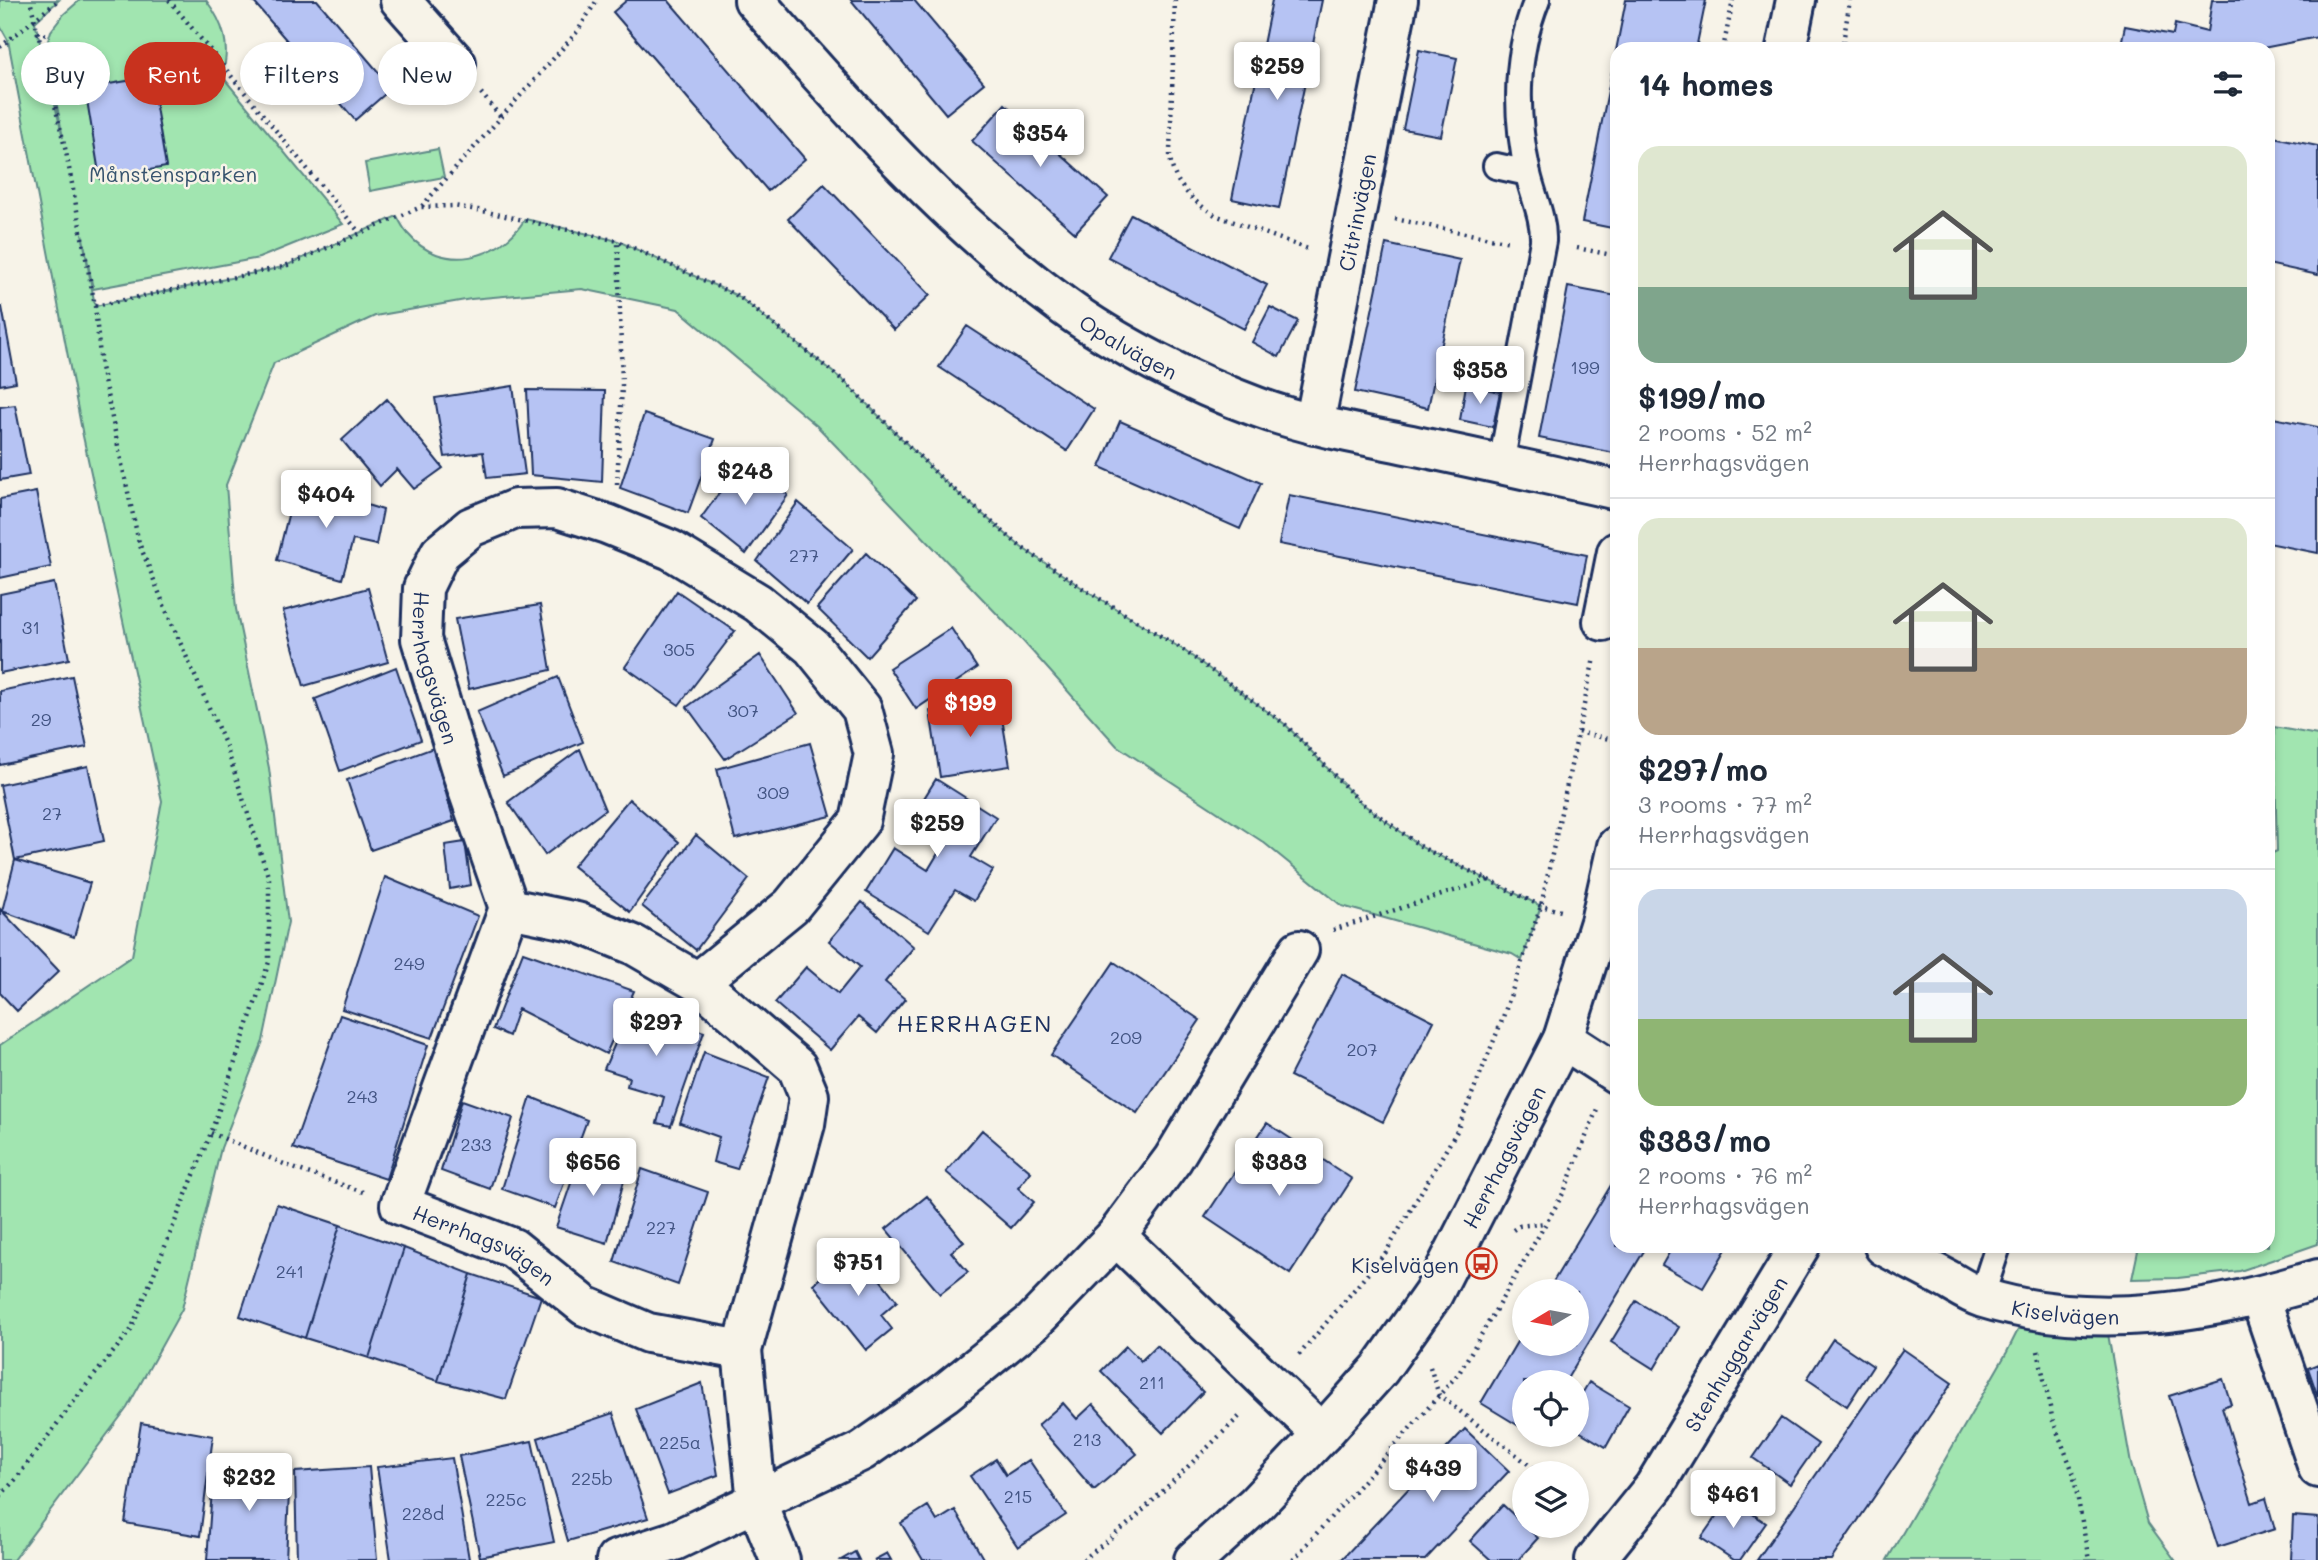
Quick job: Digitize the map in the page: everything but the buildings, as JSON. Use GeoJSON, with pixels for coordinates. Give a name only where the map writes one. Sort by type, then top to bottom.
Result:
{"type":"FeatureCollection","features":[{"type":"Feature","properties":{"kind":"street"},"geometry":{"type":"LineString","coordinates":[[400,0],[437,42]]}},
{"type":"Feature","properties":{"kind":"street","name":"Opalvägen"},"geometry":{"type":"LineString","coordinates":[[754,0],[903,167],[962,223],[1063,306],[1140,352],[1257,407],[1314,425],[1610,488]]}},
{"type":"Feature","properties":{"kind":"street","name":"Citrinvägen"},"geometry":{"type":"LineString","coordinates":[[1314,425],[1398,0]]}},
{"type":"Feature","properties":{"kind":"street"},"geometry":{"type":"LineString","coordinates":[[1787,42],[1796,0]]}},
{"type":"Feature","properties":{"kind":"street","name":"Herrhagsvägen"},"geometry":{"type":"LineString","coordinates":[[698,982],[791,906],[860,821],[874,754],[862,709],[812,647],[758,603],[671,550],[557,508],[515,509],[471,527],[440,553],[423,589],[421,639],[461,770],[509,908],[400,1205],[513,1248],[585,1306],[648,1333],[742,1350]]}},
{"type":"Feature","properties":{"kind":"street"},"geometry":{"type":"LineString","coordinates":[[1602,621],[1610,584]]}},
{"type":"Feature","properties":{"kind":"street","name":"Herrhagsvägen"},"geometry":{"type":"LineString","coordinates":[[1194,1560],[1256,1504],[1322,1434],[1380,1369],[1433,1294],[1563,1039],[1600,922],[1610,877]]}},
{"type":"Feature","properties":{"kind":"street"},"geometry":{"type":"LineString","coordinates":[[509,908],[577,922],[634,945],[698,982],[797,1067],[809,1096],[805,1124],[742,1350],[757,1503],[780,1560]]}},
{"type":"Feature","properties":{"kind":"street"},"geometry":{"type":"LineString","coordinates":[[616,1560],[674,1541],[862,1451],[945,1393],[1033,1322],[1116,1236],[1173,1159],[1299,950]]}},
{"type":"Feature","properties":{"kind":"street"},"geometry":{"type":"LineString","coordinates":[[1563,1039],[1610,1069]]}},
{"type":"Feature","properties":{"kind":"street"},"geometry":{"type":"LineString","coordinates":[[1116,1236],[1322,1434]]}},
{"type":"Feature","properties":{"kind":"street","name":"Stenhuggarvägen"},"geometry":{"type":"LineString","coordinates":[[1595,1560],[1654,1487],[1796,1253]]}},
{"type":"Feature","properties":{"kind":"street","name":"Kiselvägen"},"geometry":{"type":"LineString","coordinates":[[1897,1253],[1981,1298],[2029,1308],[2105,1317],[2174,1311],[2260,1297],[2318,1279]]}},
{"type":"Feature","properties":{"kind":"street"},"geometry":{"type":"LineString","coordinates":[[2260,1297],[2318,1468]]}},
{"type":"Feature","properties":{"kind":"lane"},"geometry":{"type":"LineString","coordinates":[[1502,464],[1543,245],[1542,220],[1528,173],[1518,117],[1515,44],[1537,0]]}},
{"type":"Feature","properties":{"kind":"lane"},"geometry":{"type":"LineString","coordinates":[[1496,166],[1528,173]]}},
{"type":"Feature","properties":{"kind":"lane"},"geometry":{"type":"LineString","coordinates":[[1981,1298],[1996,1253]]}},
{"type":"Feature","properties":{"kind":"path"},"geometry":{"type":"LineString","coordinates":[[0,1496],[131,1330],[211,1133],[269,962],[269,879],[226,746],[139,543],[101,367],[95,306],[66,152],[30,0]]}},
{"type":"Feature","properties":{"kind":"path"},"geometry":{"type":"LineString","coordinates":[[0,47],[35,22],[59,0]]}},
{"type":"Feature","properties":{"kind":"path"},"geometry":{"type":"LineString","coordinates":[[169,0],[359,232]]}},
{"type":"Feature","properties":{"kind":"path"},"geometry":{"type":"LineString","coordinates":[[421,206],[577,32],[597,0]]}},
{"type":"Feature","properties":{"kind":"path"},"geometry":{"type":"LineString","coordinates":[[1175,0],[1170,152],[1172,168],[1178,182],[1194,200],[1215,215],[1345,262]]}},
{"type":"Feature","properties":{"kind":"path"},"geometry":{"type":"LineString","coordinates":[[1724,42],[1733,0]]}},
{"type":"Feature","properties":{"kind":"path"},"geometry":{"type":"LineString","coordinates":[[1843,42],[1850,0]]}},
{"type":"Feature","properties":{"kind":"path"},"geometry":{"type":"LineString","coordinates":[[37,33],[49,35]]}},
{"type":"Feature","properties":{"kind":"path"},"geometry":{"type":"LineString","coordinates":[[95,306],[271,270],[421,206],[454,206],[478,210],[618,242],[738,296],[845,382],[944,481],[1020,547],[1182,649],[1286,725],[1360,802],[1423,848],[1541,906],[1600,922]]}},
{"type":"Feature","properties":{"kind":"path"},"geometry":{"type":"LineString","coordinates":[[1356,211],[1610,255]]}},
{"type":"Feature","properties":{"kind":"path"},"geometry":{"type":"LineString","coordinates":[[614,527],[622,386],[618,242]]}},
{"type":"Feature","properties":{"kind":"path"},"geometry":{"type":"LineString","coordinates":[[1083,1560],[1133,1520],[1271,1386],[1386,1252],[1457,1131],[1501,1023],[1541,906],[1602,621]]}},
{"type":"Feature","properties":{"kind":"path"},"geometry":{"type":"LineString","coordinates":[[1578,732],[1610,739]]}},
{"type":"Feature","properties":{"kind":"path"},"geometry":{"type":"LineString","coordinates":[[1299,950],[1338,926],[1489,880]]}},
{"type":"Feature","properties":{"kind":"path"},"geometry":{"type":"LineString","coordinates":[[1293,1560],[1459,1373],[1563,1192],[1610,1081]]}},
{"type":"Feature","properties":{"kind":"path"},"geometry":{"type":"LineString","coordinates":[[211,1133],[296,1169],[400,1205]]}},
{"type":"Feature","properties":{"kind":"path"},"geometry":{"type":"LineString","coordinates":[[1508,1233],[1519,1226],[1546,1223]]}},
{"type":"Feature","properties":{"kind":"path"},"geometry":{"type":"LineString","coordinates":[[2029,1308],[2053,1420],[2073,1472],[2090,1560]]}},
{"type":"Feature","properties":{"kind":"path"},"geometry":{"type":"LineString","coordinates":[[1429,1363],[1439,1395],[1524,1461]]}},
{"type":"Feature","properties":{"kind":"green space","name":"Månstensparken"},"geometry":{"type":"Polygon","coordinates":[[[0,0],[59,0],[35,22],[40,42],[21,42],[21,105],[55,105],[63,138],[57,105],[110,105],[110,42],[48,42],[51,31],[64,14],[80,0],[206,0],[217,18],[225,42],[124,42],[124,105],[226,105],[226,81],[240,98],[240,105],[246,105],[343,224],[259,258],[93,289],[82,233],[95,306],[283,267],[397,216],[408,234],[422,247],[453,258],[470,257],[501,244],[525,219],[618,241],[738,296],[845,382],[944,481],[1021,547],[1182,649],[1286,725],[1360,802],[1423,848],[1541,906],[1522,960],[1512,954],[1342,906],[1263,842],[1117,746],[1022,640],[817,426],[678,309],[582,289],[471,299],[375,316],[274,363],[226,485],[236,609],[269,768],[288,922],[263,1041],[221,1148],[182,1309],[127,1408],[13,1560],[0,1560],[0,1045],[132,956],[162,801],[83,436],[8,40],[0,26],[0,0]]]}},
{"type":"Feature","properties":{"kind":"green space"},"geometry":{"type":"Polygon","coordinates":[[[438,149],[444,177],[370,191],[365,163],[438,149]]]}},
{"type":"Feature","properties":{"kind":"green space"},"geometry":{"type":"Polygon","coordinates":[[[2275,727],[2318,735],[2318,1244],[2240,1271],[2178,1278],[2132,1279],[2138,1253],[2275,1253],[2275,727]]]}},
{"type":"Feature","properties":{"kind":"green space"},"geometry":{"type":"Polygon","coordinates":[[[2029,1308],[2105,1317],[2131,1464],[2148,1523],[2175,1560],[1887,1560],[2007,1352],[2029,1308]]]}},
{"type":"Feature","properties":{"kind":"place","name":"Kiselvägen"},"geometry":{"type":"Point","coordinates":[1482,1264]}},
{"type":"Feature","properties":{"kind":"district","name":"HERRHAGEN"},"geometry":{"type":"Point","coordinates":[975,1023]}}]}
